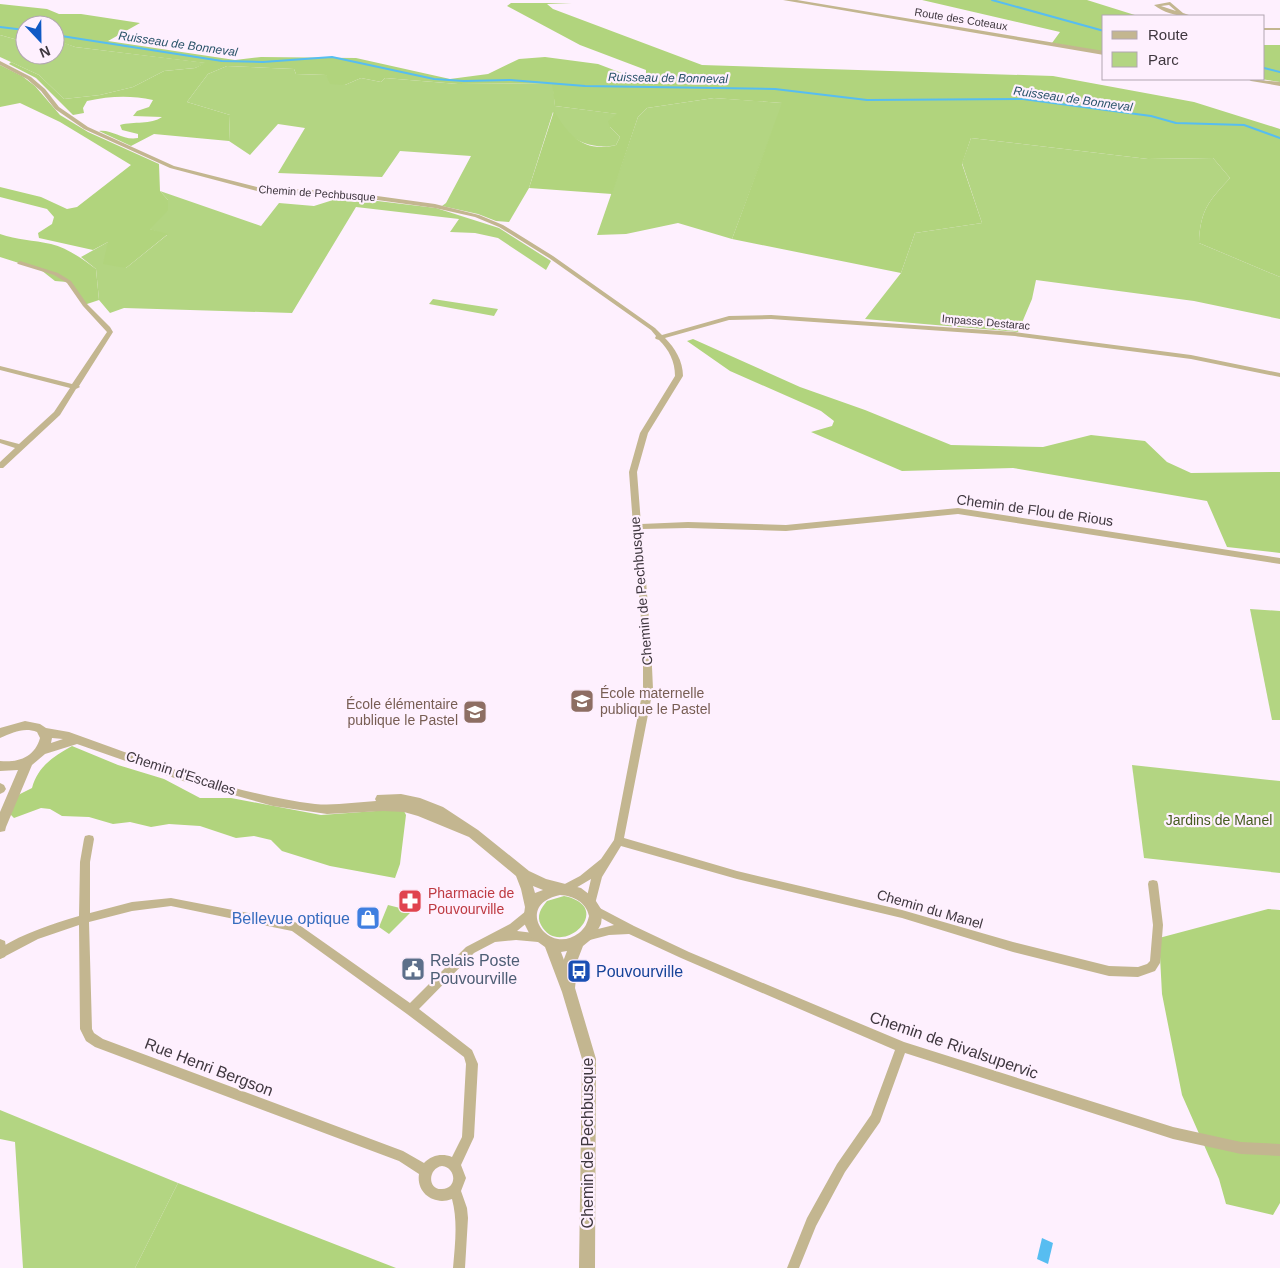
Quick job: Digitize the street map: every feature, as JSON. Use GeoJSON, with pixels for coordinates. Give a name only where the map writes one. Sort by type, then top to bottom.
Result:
{"type":"FeatureCollection","features":[{"type":"Feature","properties":{"kind":"street","name":"Route des Coteaux"},"geometry":{"type":"LineString","coordinates":[[786,0],[1102,53]]}},
{"type":"Feature","properties":{"kind":"street"},"geometry":{"type":"LineString","coordinates":[[1181,14],[1186,15]]}},
{"type":"Feature","properties":{"kind":"street"},"geometry":{"type":"LineString","coordinates":[[1265,29],[1280,29]]}},
{"type":"Feature","properties":{"kind":"street","name":"Chemin de Pechbusque"},"geometry":{"type":"LineString","coordinates":[[0,63],[33,81],[58,108],[86,128],[172,167],[261,190],[368,196],[435,206],[488,220],[529,242],[635,318],[661,339],[674,357],[679,370],[679,376],[644,433],[633,472],[647,645],[648,689],[619,841],[605,861],[594,884],[592,905]]}},
{"type":"Feature","properties":{"kind":"street"},"geometry":{"type":"LineString","coordinates":[[1257,80],[1280,84]]}},
{"type":"Feature","properties":{"kind":"street"},"geometry":{"type":"LineString","coordinates":[[0,466],[57,413],[76,387],[110,332],[85,305],[69,282],[56,274],[20,263]]}},
{"type":"Feature","properties":{"kind":"street","name":"Impasse Destarac"},"geometry":{"type":"LineString","coordinates":[[661,339],[719,320],[743,316],[1015,334],[1191,357],[1280,375]]}},
{"type":"Feature","properties":{"kind":"street"},"geometry":{"type":"LineString","coordinates":[[0,368],[76,387]]}},
{"type":"Feature","properties":{"kind":"street"},"geometry":{"type":"LineString","coordinates":[[0,441],[22,447]]}},
{"type":"Feature","properties":{"kind":"street","name":"Chemin de Flou de Rious"},"geometry":{"type":"LineString","coordinates":[[636,527],[678,525],[786,528],[958,511],[1280,561]]}},
{"type":"Feature","properties":{"kind":"street","name":"Chemin d'Escalles"},"geometry":{"type":"LineString","coordinates":[[0,722],[15,726],[29,725],[42,732],[64,735],[223,788],[286,804],[318,810],[343,810],[380,806],[410,808],[469,832],[494,848],[521,873],[562,889]]}},
{"type":"Feature","properties":{"kind":"street"},"geometry":{"type":"LineString","coordinates":[[0,734],[15,726]]}},
{"type":"Feature","properties":{"kind":"street"},"geometry":{"type":"LineString","coordinates":[[42,732],[46,738],[42,750]]}},
{"type":"Feature","properties":{"kind":"street"},"geometry":{"type":"LineString","coordinates":[[0,766],[15,767],[27,763],[42,750],[78,740]]}},
{"type":"Feature","properties":{"kind":"street"},"geometry":{"type":"LineString","coordinates":[[0,819],[27,763]]}},
{"type":"Feature","properties":{"kind":"street"},"geometry":{"type":"LineString","coordinates":[[86,919],[86,862],[89,840]]}},
{"type":"Feature","properties":{"kind":"street","name":"Chemin du Manel"},"geometry":{"type":"LineString","coordinates":[[619,841],[737,875],[902,914],[1060,960],[1109,971],[1129,973],[1151,968],[1155,963],[1158,926],[1153,884]]}},
{"type":"Feature","properties":{"kind":"street","name":"Chemin de Pechbusque"},"geometry":{"type":"LineString","coordinates":[[562,889],[584,879],[605,861]]}},
{"type":"Feature","properties":{"kind":"street","name":"Chemin d'Escalles"},"geometry":{"type":"LineString","coordinates":[[521,873],[528,888],[531,911]]}},
{"type":"Feature","properties":{"kind":"street"},"geometry":{"type":"LineString","coordinates":[[412,1010],[456,962],[470,950],[489,939],[514,926],[546,894],[562,889],[575,891],[592,905],[595,921],[582,939],[560,945],[516,935],[489,939]]}},
{"type":"Feature","properties":{"kind":"street"},"geometry":{"type":"LineString","coordinates":[[0,953],[0,944],[18,941],[86,919],[152,902],[171,902],[295,927],[412,1010],[468,1054],[472,1064],[468,1137],[455,1165],[459,1179],[454,1189],[439,1195],[429,1191],[424,1182],[426,1171],[440,1161],[455,1165]]}},
{"type":"Feature","properties":{"kind":"street","name":"Chemin de Rivalsupervic"},"geometry":{"type":"LineString","coordinates":[[592,905],[630,929],[902,1047],[1182,1135],[1241,1148],[1280,1150]]}},
{"type":"Feature","properties":{"kind":"street"},"geometry":{"type":"LineString","coordinates":[[531,911],[531,926],[544,941]]}},
{"type":"Feature","properties":{"kind":"street","name":"Rue Henri Bergson"},"geometry":{"type":"LineString","coordinates":[[86,919],[84,930],[86,1028],[90,1037],[99,1043],[403,1157],[426,1171]]}},
{"type":"Feature","properties":{"kind":"street","name":"Chemin de Rivalsupervic"},"geometry":{"type":"LineString","coordinates":[[582,939],[609,930],[630,929]]}},
{"type":"Feature","properties":{"kind":"street","name":"Chemin de Pechbusque"},"geometry":{"type":"LineString","coordinates":[[569,992],[571,959],[582,939]]}},
{"type":"Feature","properties":{"kind":"street"},"geometry":{"type":"LineString","coordinates":[[0,953],[18,941]]}},
{"type":"Feature","properties":{"kind":"street","name":"Chemin de Pechbusque"},"geometry":{"type":"LineString","coordinates":[[544,941],[569,992],[589,1059],[587,1268]]}},
{"type":"Feature","properties":{"kind":"street"},"geometry":{"type":"LineString","coordinates":[[793,1268],[811,1222],[832,1183],[876,1118],[902,1047]]}},
{"type":"Feature","properties":{"kind":"street"},"geometry":{"type":"LineString","coordinates":[[454,1189],[462,1204],[463,1216],[459,1268]]}},
{"type":"Feature","properties":{"kind":"green space"},"geometry":{"type":"Polygon","coordinates":[[[922,0],[1087,0],[1135,15],[1102,15],[1102,52],[1052,43],[1060,32],[922,0]]]}},
{"type":"Feature","properties":{"kind":"green space"},"geometry":{"type":"Polygon","coordinates":[[[511,3],[572,3],[547,4],[553,9],[702,65],[1053,76],[1194,102],[1280,129],[1280,277],[1199,243],[1201,222],[1207,207],[1216,193],[1230,178],[1213,158],[1148,159],[971,138],[962,164],[982,223],[915,233],[901,273],[732,239],[782,103],[714,98],[647,108],[638,117],[612,194],[529,188],[554,111],[572,135],[586,144],[595,147],[616,145],[620,137],[610,127],[608,121],[617,114],[555,106],[552,83],[458,84],[385,78],[381,82],[361,78],[345,85],[330,84],[326,75],[296,74],[294,69],[227,66],[208,74],[187,102],[230,115],[229,141],[154,134],[131,146],[99,131],[127,138],[138,138],[138,134],[122,130],[120,125],[148,122],[162,117],[133,116],[137,111],[149,107],[153,100],[128,97],[95,99],[87,101],[83,108],[84,113],[73,115],[36,78],[9,64],[11,62],[39,75],[64,99],[100,95],[133,87],[164,71],[195,68],[205,63],[75,47],[65,44],[65,15],[15,15],[15,39],[0,35],[0,4],[47,9],[59,14],[81,14],[140,23],[108,41],[235,60],[261,57],[356,58],[450,79],[488,74],[519,59],[545,57],[598,64],[627,75],[646,75],[646,70],[580,45],[507,6],[511,3]]]}},
{"type":"Feature","properties":{"kind":"green space"},"geometry":{"type":"Polygon","coordinates":[[[0,35],[15,39],[15,64],[0,57],[0,35]]]}},
{"type":"Feature","properties":{"kind":"green space"},"geometry":{"type":"Polygon","coordinates":[[[65,43],[75,47],[207,63],[195,68],[164,71],[133,87],[100,95],[64,99],[39,75],[17,65],[65,65],[65,43]]]}},
{"type":"Feature","properties":{"kind":"green space"},"geometry":{"type":"Polygon","coordinates":[[[1265,45],[1280,45],[1280,82],[1265,80],[1265,45]]]}},
{"type":"Feature","properties":{"kind":"green space"},"geometry":{"type":"Polygon","coordinates":[[[0,65],[22,76],[35,86],[60,115],[88,132],[159,164],[160,191],[168,200],[168,210],[150,229],[168,234],[126,268],[103,264],[108,242],[93,250],[39,238],[38,233],[52,224],[54,217],[47,209],[0,197],[0,187],[41,197],[67,209],[77,207],[131,165],[60,122],[20,103],[0,107],[0,65]]]}},
{"type":"Feature","properties":{"kind":"green space"},"geometry":{"type":"Polygon","coordinates":[[[227,66],[294,69],[296,74],[326,75],[345,85],[361,78],[381,82],[385,78],[458,84],[553,83],[555,106],[618,114],[610,127],[620,137],[616,145],[610,146],[584,143],[565,130],[553,112],[529,188],[509,222],[496,221],[478,214],[442,206],[446,203],[471,156],[400,151],[382,177],[278,173],[305,128],[278,124],[250,155],[229,141],[230,115],[187,102],[208,74],[227,66]]]}},
{"type":"Feature","properties":{"kind":"green space"},"geometry":{"type":"Polygon","coordinates":[[[714,98],[783,103],[732,239],[678,223],[626,234],[597,235],[638,117],[647,108],[714,98]]]}},
{"type":"Feature","properties":{"kind":"green space"},"geometry":{"type":"Polygon","coordinates":[[[971,138],[1148,159],[1213,158],[1230,178],[1216,193],[1207,207],[1201,222],[1199,243],[1280,277],[1280,319],[1194,301],[1036,280],[1032,299],[1018,332],[865,319],[901,273],[915,233],[982,223],[962,163],[971,138]]]}},
{"type":"Feature","properties":{"kind":"green space"},"geometry":{"type":"Polygon","coordinates":[[[160,191],[261,226],[279,203],[314,206],[333,200],[361,199],[436,208],[499,228],[551,261],[546,270],[498,238],[475,233],[450,232],[459,219],[356,207],[292,313],[124,308],[110,313],[99,300],[96,269],[81,257],[108,242],[126,268],[167,235],[149,229],[168,200],[160,191]]]}},
{"type":"Feature","properties":{"kind":"green space"},"geometry":{"type":"Polygon","coordinates":[[[0,234],[51,244],[63,248],[80,258],[96,269],[99,300],[84,305],[67,282],[55,281],[41,270],[0,257],[0,234]]]}},
{"type":"Feature","properties":{"kind":"green space"},"geometry":{"type":"Polygon","coordinates":[[[433,299],[498,309],[494,316],[429,304],[433,299]]]}},
{"type":"Feature","properties":{"kind":"green space"},"geometry":{"type":"Polygon","coordinates":[[[693,339],[800,387],[865,410],[951,445],[1043,447],[1091,435],[1145,441],[1167,462],[1191,473],[1280,472],[1280,553],[1227,547],[1207,501],[1013,468],[902,471],[811,432],[832,426],[834,421],[821,411],[730,371],[687,341],[693,339]]]}},
{"type":"Feature","properties":{"kind":"green space"},"geometry":{"type":"Polygon","coordinates":[[[1250,609],[1280,611],[1280,720],[1272,720],[1250,609]]]}},
{"type":"Feature","properties":{"kind":"green space"},"geometry":{"type":"Polygon","coordinates":[[[72,746],[118,765],[164,779],[200,798],[231,798],[321,815],[403,809],[406,815],[400,864],[395,878],[330,866],[282,851],[271,840],[254,836],[236,838],[200,826],[169,824],[151,827],[130,822],[113,824],[89,817],[62,816],[50,809],[41,808],[14,818],[10,814],[18,795],[32,788],[42,768],[53,758],[72,746]]]}},
{"type":"Feature","properties":{"kind":"green space","name":"Jardins de Manel"},"geometry":{"type":"Polygon","coordinates":[[[1132,765],[1280,781],[1280,873],[1144,858],[1132,765]]]}},
{"type":"Feature","properties":{"kind":"green space"},"geometry":{"type":"Polygon","coordinates":[[[564,896],[579,902],[586,910],[585,920],[580,928],[571,935],[560,937],[550,935],[541,925],[539,915],[541,909],[547,901],[564,896]]]}},
{"type":"Feature","properties":{"kind":"green space"},"geometry":{"type":"Polygon","coordinates":[[[388,905],[412,911],[389,934],[379,927],[388,905]]]}},
{"type":"Feature","properties":{"kind":"green space"},"geometry":{"type":"Polygon","coordinates":[[[1268,909],[1280,910],[1280,1203],[1273,1215],[1226,1204],[1219,1179],[1182,1095],[1162,994],[1159,938],[1268,909]]]}},
{"type":"Feature","properties":{"kind":"green space"},"geometry":{"type":"Polygon","coordinates":[[[0,1110],[178,1183],[135,1268],[23,1268],[15,1142],[0,1139],[0,1110]]]}},
{"type":"Feature","properties":{"kind":"green space"},"geometry":{"type":"Polygon","coordinates":[[[178,1183],[396,1268],[135,1268],[178,1183]]]}},
{"type":"Feature","properties":{"kind":"water"},"geometry":{"type":"Polygon","coordinates":[[[1042,1238],[1053,1243],[1048,1264],[1037,1259],[1042,1238]]]}},
{"type":"Feature","properties":{"kind":"waterway"},"geometry":{"type":"LineString","coordinates":[[992,0],[1102,30]]}},
{"type":"Feature","properties":{"kind":"waterway","name":"Ruisseau de Bonneval"},"geometry":{"type":"LineString","coordinates":[[0,27],[15,29]]}},
{"type":"Feature","properties":{"kind":"waterway","name":"Ruisseau de Bonneval"},"geometry":{"type":"LineString","coordinates":[[65,37],[222,61],[263,62],[332,57],[434,79],[464,81],[510,80],[585,86],[775,89],[867,100],[1023,99],[1151,116],[1176,123],[1244,125],[1280,138]]}},
{"type":"Feature","properties":{"kind":"waterway"},"geometry":{"type":"LineString","coordinates":[[1265,68],[1280,72]]}},
{"type":"Feature","properties":{"kind":"place","name":"École maternelle publique le Pastel"},"geometry":{"type":"Point","coordinates":[582,701]}},
{"type":"Feature","properties":{"kind":"place","name":"École élémentaire publique le Pastel"},"geometry":{"type":"Point","coordinates":[475,712]}},
{"type":"Feature","properties":{"kind":"place","name":"Pharmacie de Pouvourville"},"geometry":{"type":"Point","coordinates":[410,901]}},
{"type":"Feature","properties":{"kind":"place","name":"Bellevue optique"},"geometry":{"type":"Point","coordinates":[368,918]}},
{"type":"Feature","properties":{"kind":"place","name":"Relais Poste Pouvourville"},"geometry":{"type":"Point","coordinates":[413,969]}},
{"type":"Feature","properties":{"kind":"place","name":"Pouvourville"},"geometry":{"type":"Point","coordinates":[579,971]}}]}
